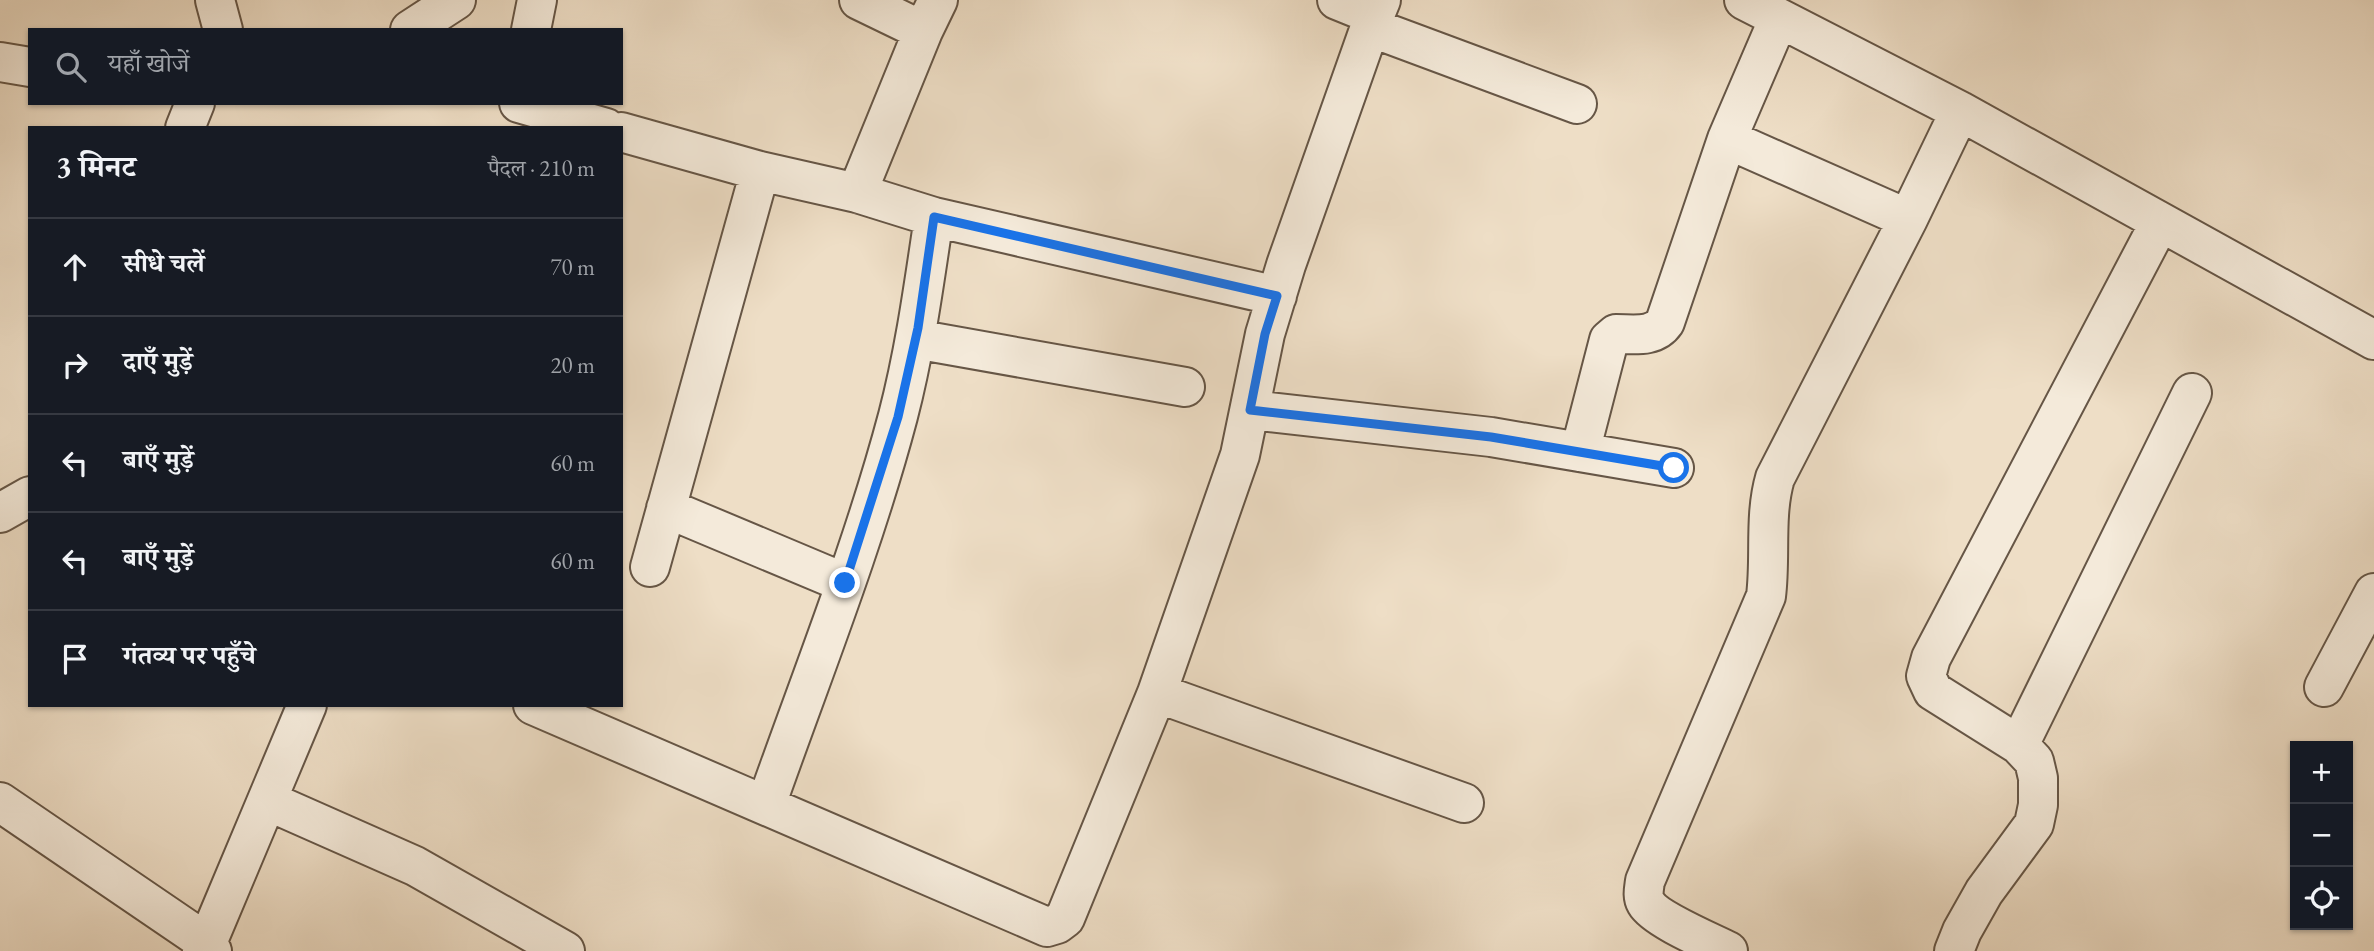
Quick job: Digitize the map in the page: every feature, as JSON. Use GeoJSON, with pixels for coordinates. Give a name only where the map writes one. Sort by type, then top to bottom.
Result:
{"type":"FeatureCollection","features":[{"type":"Feature","properties":{"kind":"street"},"geometry":{"type":"LineString","coordinates":[[215,0],[222,28]]}},
{"type":"Feature","properties":{"kind":"street"},"geometry":{"type":"LineString","coordinates":[[413,28],[456,0]]}},
{"type":"Feature","properties":{"kind":"street"},"geometry":{"type":"LineString","coordinates":[[531,28],[537,0]]}},
{"type":"Feature","properties":{"kind":"street"},"geometry":{"type":"LineString","coordinates":[[856,193],[930,15],[859,0]]}},
{"type":"Feature","properties":{"kind":"street"},"geometry":{"type":"LineString","coordinates":[[1337,0],[1375,14],[1577,104]]}},
{"type":"Feature","properties":{"kind":"street"},"geometry":{"type":"LineString","coordinates":[[1744,0],[1960,111],[2374,340]]}},
{"type":"Feature","properties":{"kind":"street"},"geometry":{"type":"LineString","coordinates":[[538,707],[1047,927],[1058,925],[1065,918],[1157,693],[1240,456],[1265,334],[1375,14]]}},
{"type":"Feature","properties":{"kind":"street"},"geometry":{"type":"LineString","coordinates":[[1580,452],[1609,340],[1616,334],[1650,334],[1660,330],[1665,322],[1727,139],[1779,18]]}},
{"type":"Feature","properties":{"kind":"street"},"geometry":{"type":"LineString","coordinates":[[0,62],[28,67]]}},
{"type":"Feature","properties":{"kind":"street"},"geometry":{"type":"LineString","coordinates":[[511,126],[516,105]]}},
{"type":"Feature","properties":{"kind":"street"},"geometry":{"type":"LineString","coordinates":[[524,105],[599,126]]}},
{"type":"Feature","properties":{"kind":"street"},"geometry":{"type":"LineString","coordinates":[[1728,951],[1655,913],[1646,902],[1643,892],[1645,881],[1766,596],[1769,575],[1769,505],[1774,478],[1908,219],[1960,111]]}},
{"type":"Feature","properties":{"kind":"street"},"geometry":{"type":"LineString","coordinates":[[623,133],[760,171],[856,193],[934,217],[1277,296]]}},
{"type":"Feature","properties":{"kind":"street"},"geometry":{"type":"LineString","coordinates":[[1727,139],[1908,219]]}},
{"type":"Feature","properties":{"kind":"street"},"geometry":{"type":"LineString","coordinates":[[650,567],[760,171]]}},
{"type":"Feature","properties":{"kind":"street"},"geometry":{"type":"LineString","coordinates":[[766,805],[845,583],[898,417],[915,339],[934,217]]}},
{"type":"Feature","properties":{"kind":"street"},"geometry":{"type":"LineString","coordinates":[[1954,951],[1984,892],[2034,824],[2038,805],[2038,778],[2034,761],[2020,745],[1933,691],[1926,676],[1931,658],[2160,222]]}},
{"type":"Feature","properties":{"kind":"street"},"geometry":{"type":"LineString","coordinates":[[915,339],[1185,387]]}},
{"type":"Feature","properties":{"kind":"street"},"geometry":{"type":"LineString","coordinates":[[2020,745],[2192,393]]}},
{"type":"Feature","properties":{"kind":"street"},"geometry":{"type":"LineString","coordinates":[[1250,410],[1491,437],[1674,468]]}},
{"type":"Feature","properties":{"kind":"street"},"geometry":{"type":"LineString","coordinates":[[0,513],[28,497]]}},
{"type":"Feature","properties":{"kind":"street"},"geometry":{"type":"LineString","coordinates":[[666,508],[845,583]]}},
{"type":"Feature","properties":{"kind":"street"},"geometry":{"type":"LineString","coordinates":[[2325,687],[2374,593]]}},
{"type":"Feature","properties":{"kind":"street"},"geometry":{"type":"LineString","coordinates":[[1157,693],[1464,803]]}},
{"type":"Feature","properties":{"kind":"street"},"geometry":{"type":"LineString","coordinates":[[0,802],[207,948],[306,707]]}},
{"type":"Feature","properties":{"kind":"street"},"geometry":{"type":"LineString","coordinates":[[268,801],[415,866],[565,951]]}},
{"type":"Feature","properties":{"kind":"route"},"geometry":{"type":"LineString","coordinates":[[845,583],[898,417],[918,328],[934,217],[1277,296],[1265,334],[1250,410],[1491,437],[1674,468]]}}]}
